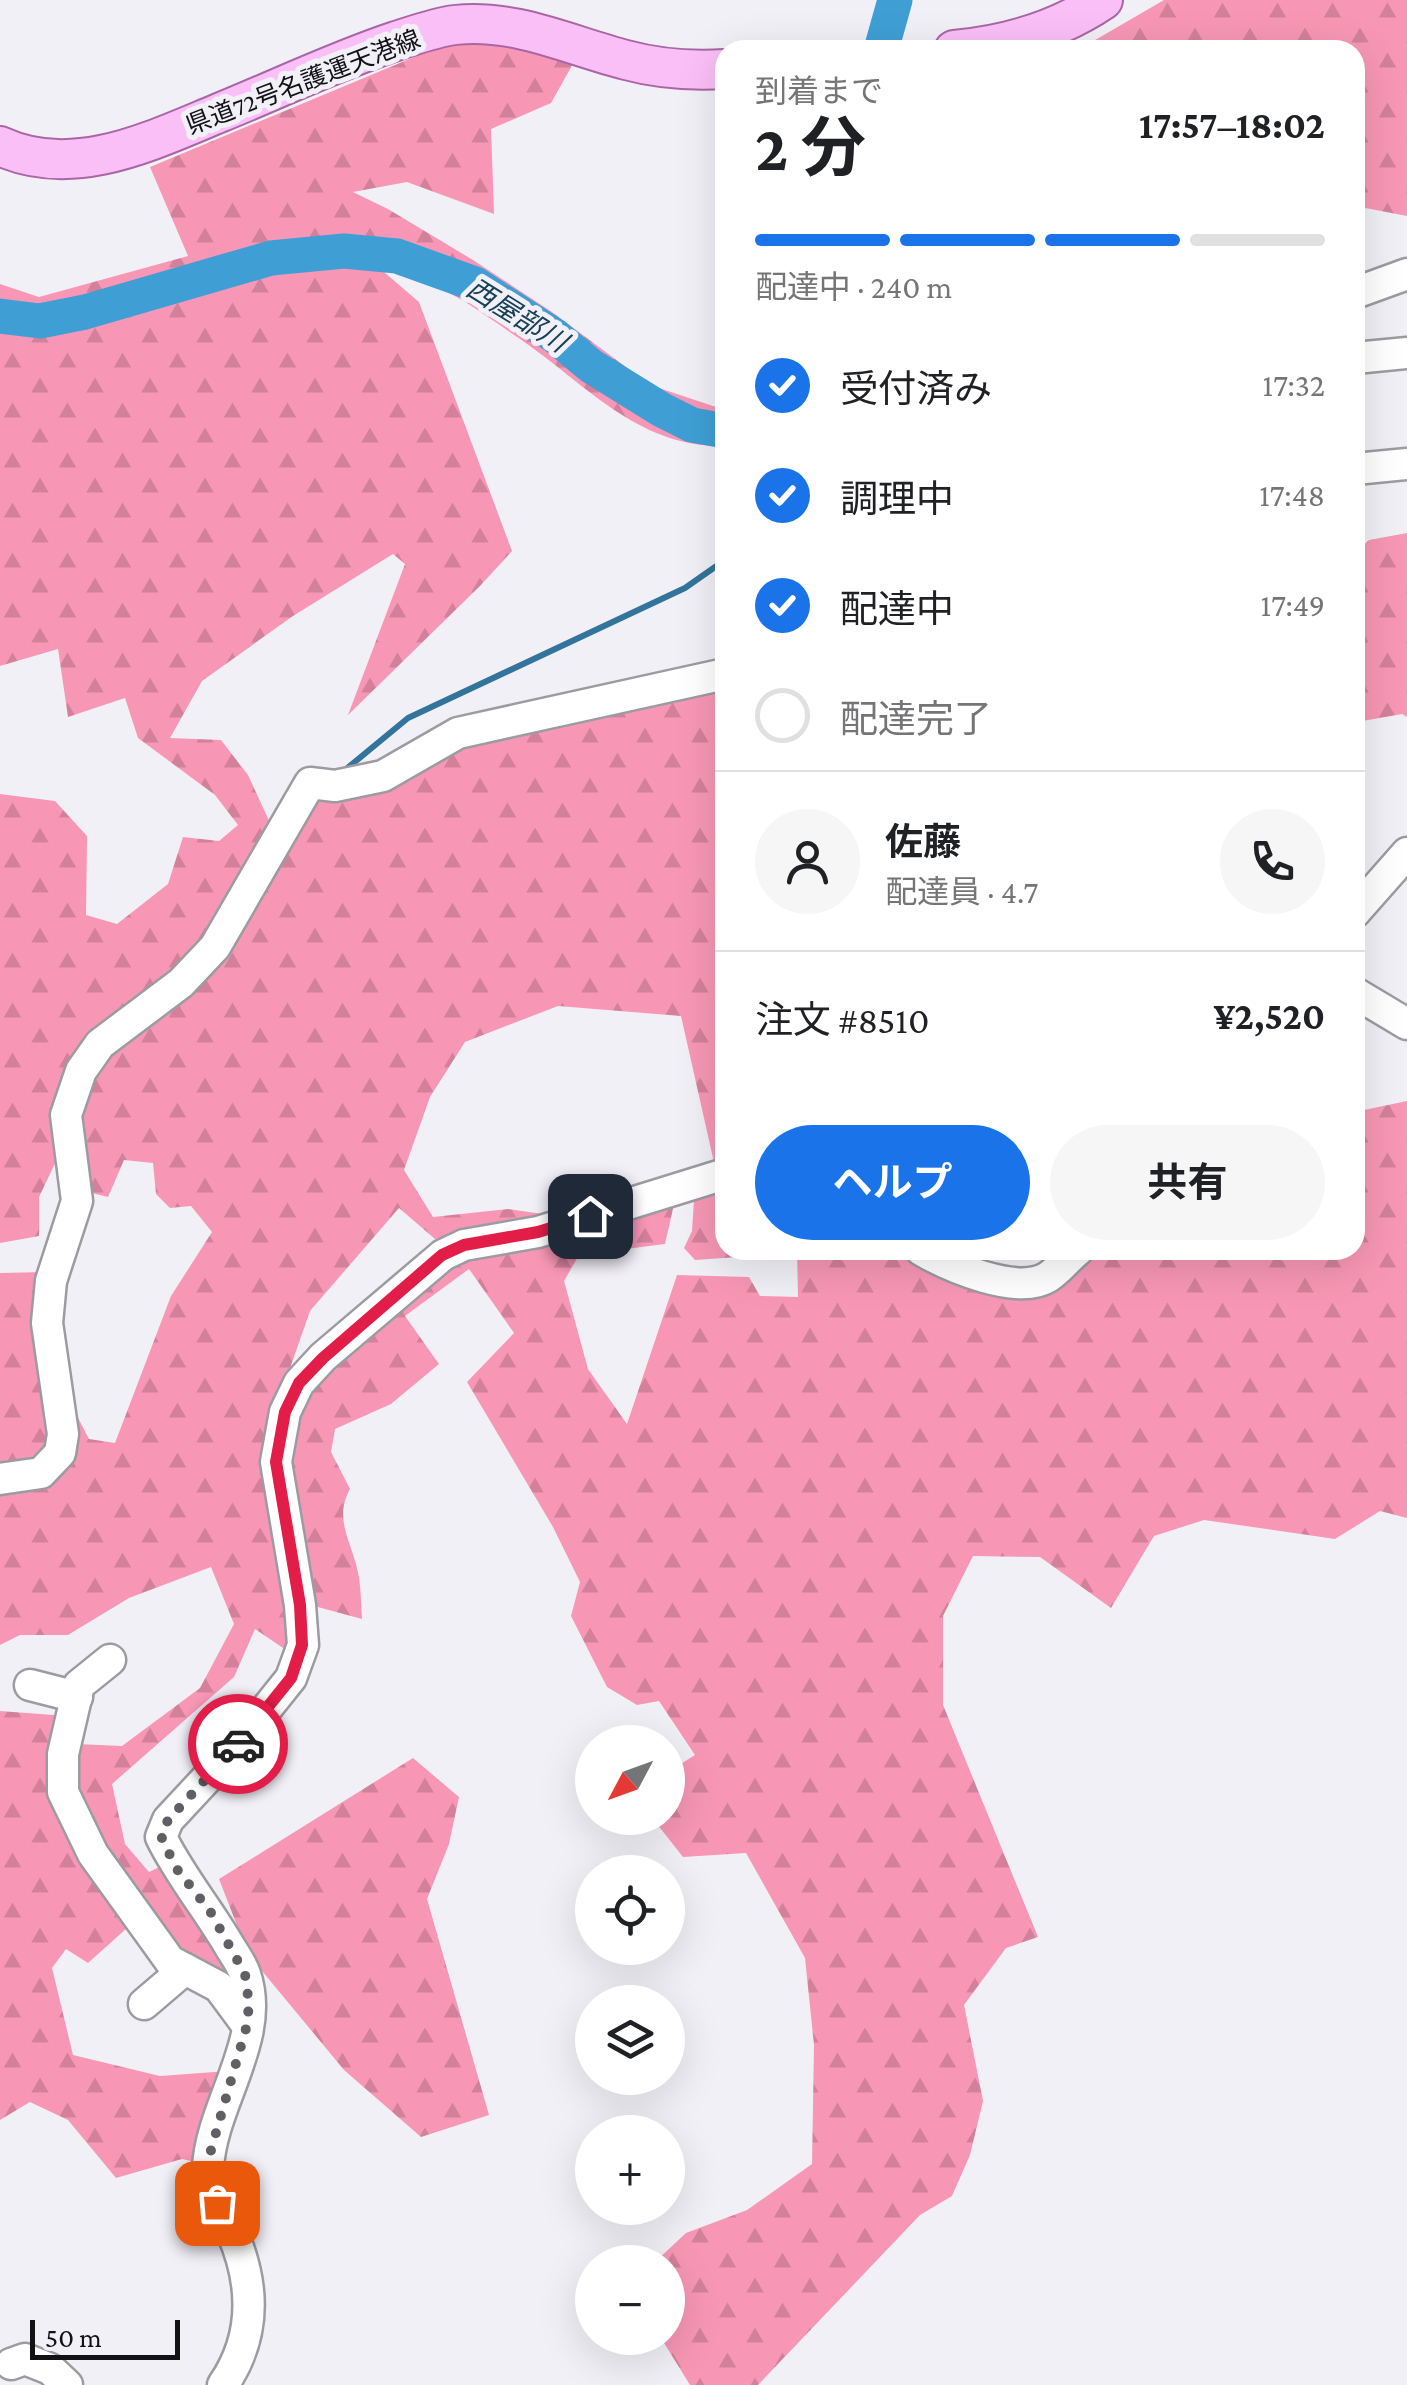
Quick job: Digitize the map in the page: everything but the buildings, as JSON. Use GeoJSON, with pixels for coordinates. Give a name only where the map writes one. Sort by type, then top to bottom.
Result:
{"type":"FeatureCollection","features":[{"type":"Feature","properties":{"kind":"main road"},"geometry":{"type":"LineString","coordinates":[[1020,40],[1103,0]]}},
{"type":"Feature","properties":{"kind":"main road","name":"県道72号名護運天港線"},"geometry":{"type":"LineString","coordinates":[[0,146],[19,155],[58,160],[102,156],[145,144],[395,42],[456,25],[513,27],[627,60],[678,70],[715,69]]}},
{"type":"Feature","properties":{"kind":"street"},"geometry":{"type":"LineString","coordinates":[[1365,289],[1407,274]]}},
{"type":"Feature","properties":{"kind":"street"},"geometry":{"type":"LineString","coordinates":[[1365,357],[1407,353]]}},
{"type":"Feature","properties":{"kind":"street"},"geometry":{"type":"LineString","coordinates":[[1365,467],[1407,464]]}},
{"type":"Feature","properties":{"kind":"street"},"geometry":{"type":"LineString","coordinates":[[0,1479],[42,1472],[60,1453],[63,1434],[47,1323],[51,1281],[77,1200],[66,1115],[81,1071],[100,1044],[181,983],[214,947],[310,783],[334,786],[382,776],[458,733],[715,676]]}},
{"type":"Feature","properties":{"kind":"street"},"geometry":{"type":"LineString","coordinates":[[1365,901],[1407,853]]}},
{"type":"Feature","properties":{"kind":"street"},"geometry":{"type":"LineString","coordinates":[[1365,999],[1407,1024]]}},
{"type":"Feature","properties":{"kind":"street"},"geometry":{"type":"LineString","coordinates":[[223,2385],[246,2340],[250,2304],[234,2236],[217,2203],[208,2172],[247,2025],[249,2004],[245,1974],[210,1911],[176,1868],[161,1836],[168,1820],[235,1748],[291,1678],[302,1645],[300,1605],[276,1462],[285,1412],[299,1383],[323,1358],[442,1255],[464,1245],[538,1232],[715,1177]]}},
{"type":"Feature","properties":{"kind":"street"},"geometry":{"type":"LineString","coordinates":[[945,1260],[1020,1285],[1046,1278],[1067,1260]]}},
{"type":"Feature","properties":{"kind":"street"},"geometry":{"type":"LineString","coordinates":[[110,1660],[79,1685],[63,1754],[63,1792],[93,1854],[170,1961],[218,1987],[247,2025]]}},
{"type":"Feature","properties":{"kind":"street"},"geometry":{"type":"LineString","coordinates":[[30,1685],[77,1697]]}},
{"type":"Feature","properties":{"kind":"street"},"geometry":{"type":"LineString","coordinates":[[144,2004],[185,1969]]}},
{"type":"Feature","properties":{"kind":"street"},"geometry":{"type":"LineString","coordinates":[[12,2370],[25,2359],[50,2369],[67,2385]]}},
{"type":"Feature","properties":{"kind":"green space"},"geometry":{"type":"Polygon","coordinates":[[[1164,0],[1407,0],[1407,216],[1365,208],[1365,40],[1095,40],[1164,0]]]}},
{"type":"Feature","properties":{"kind":"green space"},"geometry":{"type":"Polygon","coordinates":[[[517,38],[574,62],[551,103],[491,129],[494,214],[407,182],[353,192],[473,260],[552,312],[650,385],[715,407],[715,445],[694,444],[639,425],[463,301],[428,283],[377,266],[419,302],[512,551],[348,715],[405,564],[393,554],[293,616],[202,681],[170,738],[221,740],[248,775],[272,827],[214,933],[176,976],[96,1035],[60,1153],[39,1197],[39,1236],[0,1243],[0,794],[55,801],[87,836],[86,915],[117,924],[168,884],[183,837],[219,841],[238,825],[215,795],[138,738],[125,698],[68,717],[58,649],[0,666],[0,284],[39,297],[188,256],[150,167],[455,40],[517,38]]]}},
{"type":"Feature","properties":{"kind":"green space"},"geometry":{"type":"Polygon","coordinates":[[[1407,533],[1407,717],[1402,714],[1365,721],[1365,544],[1407,533]]]}},
{"type":"Feature","properties":{"kind":"green space"},"geometry":{"type":"Polygon","coordinates":[[[715,690],[715,1167],[681,1016],[558,1006],[465,1042],[430,1097],[404,1170],[433,1217],[508,1209],[557,1216],[435,1239],[399,1208],[310,1311],[268,1431],[290,1607],[289,1652],[255,1629],[234,1677],[112,1784],[125,1844],[149,1872],[168,1863],[237,1971],[243,2010],[177,1955],[71,1795],[77,1744],[122,1746],[200,1688],[234,1624],[211,1567],[129,1598],[68,1635],[20,1635],[0,1645],[0,1486],[42,1479],[62,1387],[89,1439],[115,1443],[171,1296],[212,1232],[191,1206],[170,1208],[156,1194],[153,1163],[124,1160],[108,1197],[80,1190],[70,1118],[85,1076],[184,986],[309,798],[331,801],[391,787],[469,746],[715,690]]]}},
{"type":"Feature","properties":{"kind":"green space"},"geometry":{"type":"Polygon","coordinates":[[[1407,1101],[1407,1518],[1380,1511],[1335,1539],[1204,1520],[1154,1536],[1111,1608],[1040,1557],[973,1556],[943,1616],[943,1705],[1038,1937],[1006,1948],[964,2005],[983,2101],[970,2155],[952,2196],[920,2215],[758,2385],[690,2385],[671,2355],[685,2355],[685,2245],[673,2245],[686,2233],[747,2210],[812,2164],[814,2045],[805,1958],[746,1853],[685,1857],[666,1835],[685,1835],[685,1761],[695,1755],[685,1740],[685,1725],[675,1725],[659,1701],[637,1705],[607,1687],[571,1616],[580,1582],[553,1527],[467,1382],[514,1333],[469,1269],[405,1316],[439,1364],[391,1404],[335,1429],[331,1452],[350,1489],[343,1519],[358,1574],[362,1619],[314,1606],[286,1467],[307,1384],[377,1323],[473,1254],[567,1240],[675,1200],[665,1244],[579,1255],[564,1281],[588,1369],[627,1424],[677,1275],[749,1277],[760,1296],[798,1297],[797,1260],[920,1260],[1017,1298],[1071,1260],[1365,1260],[1365,1110],[1407,1101]]]}},
{"type":"Feature","properties":{"kind":"green space"},"geometry":{"type":"Polygon","coordinates":[[[715,1190],[715,1259],[695,1260],[684,1248],[692,1231],[694,1200],[715,1190]]]}},
{"type":"Feature","properties":{"kind":"green space"},"geometry":{"type":"Polygon","coordinates":[[[46,1272],[51,1444],[37,1459],[0,1464],[0,1273],[46,1272]]]}},
{"type":"Feature","properties":{"kind":"green space"},"geometry":{"type":"Polygon","coordinates":[[[0,1711],[67,1716],[58,1749],[135,1921],[88,1963],[66,1949],[52,1968],[73,2055],[160,2076],[228,2071],[200,2163],[182,2159],[116,2178],[68,2120],[30,2102],[0,2120],[0,1711]]]}},
{"type":"Feature","properties":{"kind":"green space"},"geometry":{"type":"Polygon","coordinates":[[[413,1758],[459,1797],[449,1844],[427,1899],[489,2115],[421,2137],[344,2070],[248,1954],[219,1879],[413,1758]]]}},
{"type":"Feature","properties":{"kind":"waterway","name":"西屋部川"},"geometry":{"type":"LineString","coordinates":[[884,40],[895,0]]}},
{"type":"Feature","properties":{"kind":"waterway","name":"西屋部川"},"geometry":{"type":"LineString","coordinates":[[0,316],[40,321],[85,312],[271,258],[344,251],[397,256],[475,284],[555,336],[591,366],[662,410],[692,425],[715,429]]}},
{"type":"Feature","properties":{"kind":"waterway"},"geometry":{"type":"LineString","coordinates":[[345,770],[408,718],[685,588],[715,567]]}},
{"type":"Feature","properties":{"kind":"way so far"},"geometry":{"type":"LineString","coordinates":[[217,2203],[208,2172],[247,2025],[245,1974],[210,1911],[176,1868],[161,1836],[168,1820],[238,1744]]}},
{"type":"Feature","properties":{"kind":"route"},"geometry":{"type":"LineString","coordinates":[[238,1744],[291,1678],[302,1645],[300,1605],[276,1462],[285,1412],[299,1383],[442,1255],[464,1245],[538,1232],[590,1216]]}}]}
